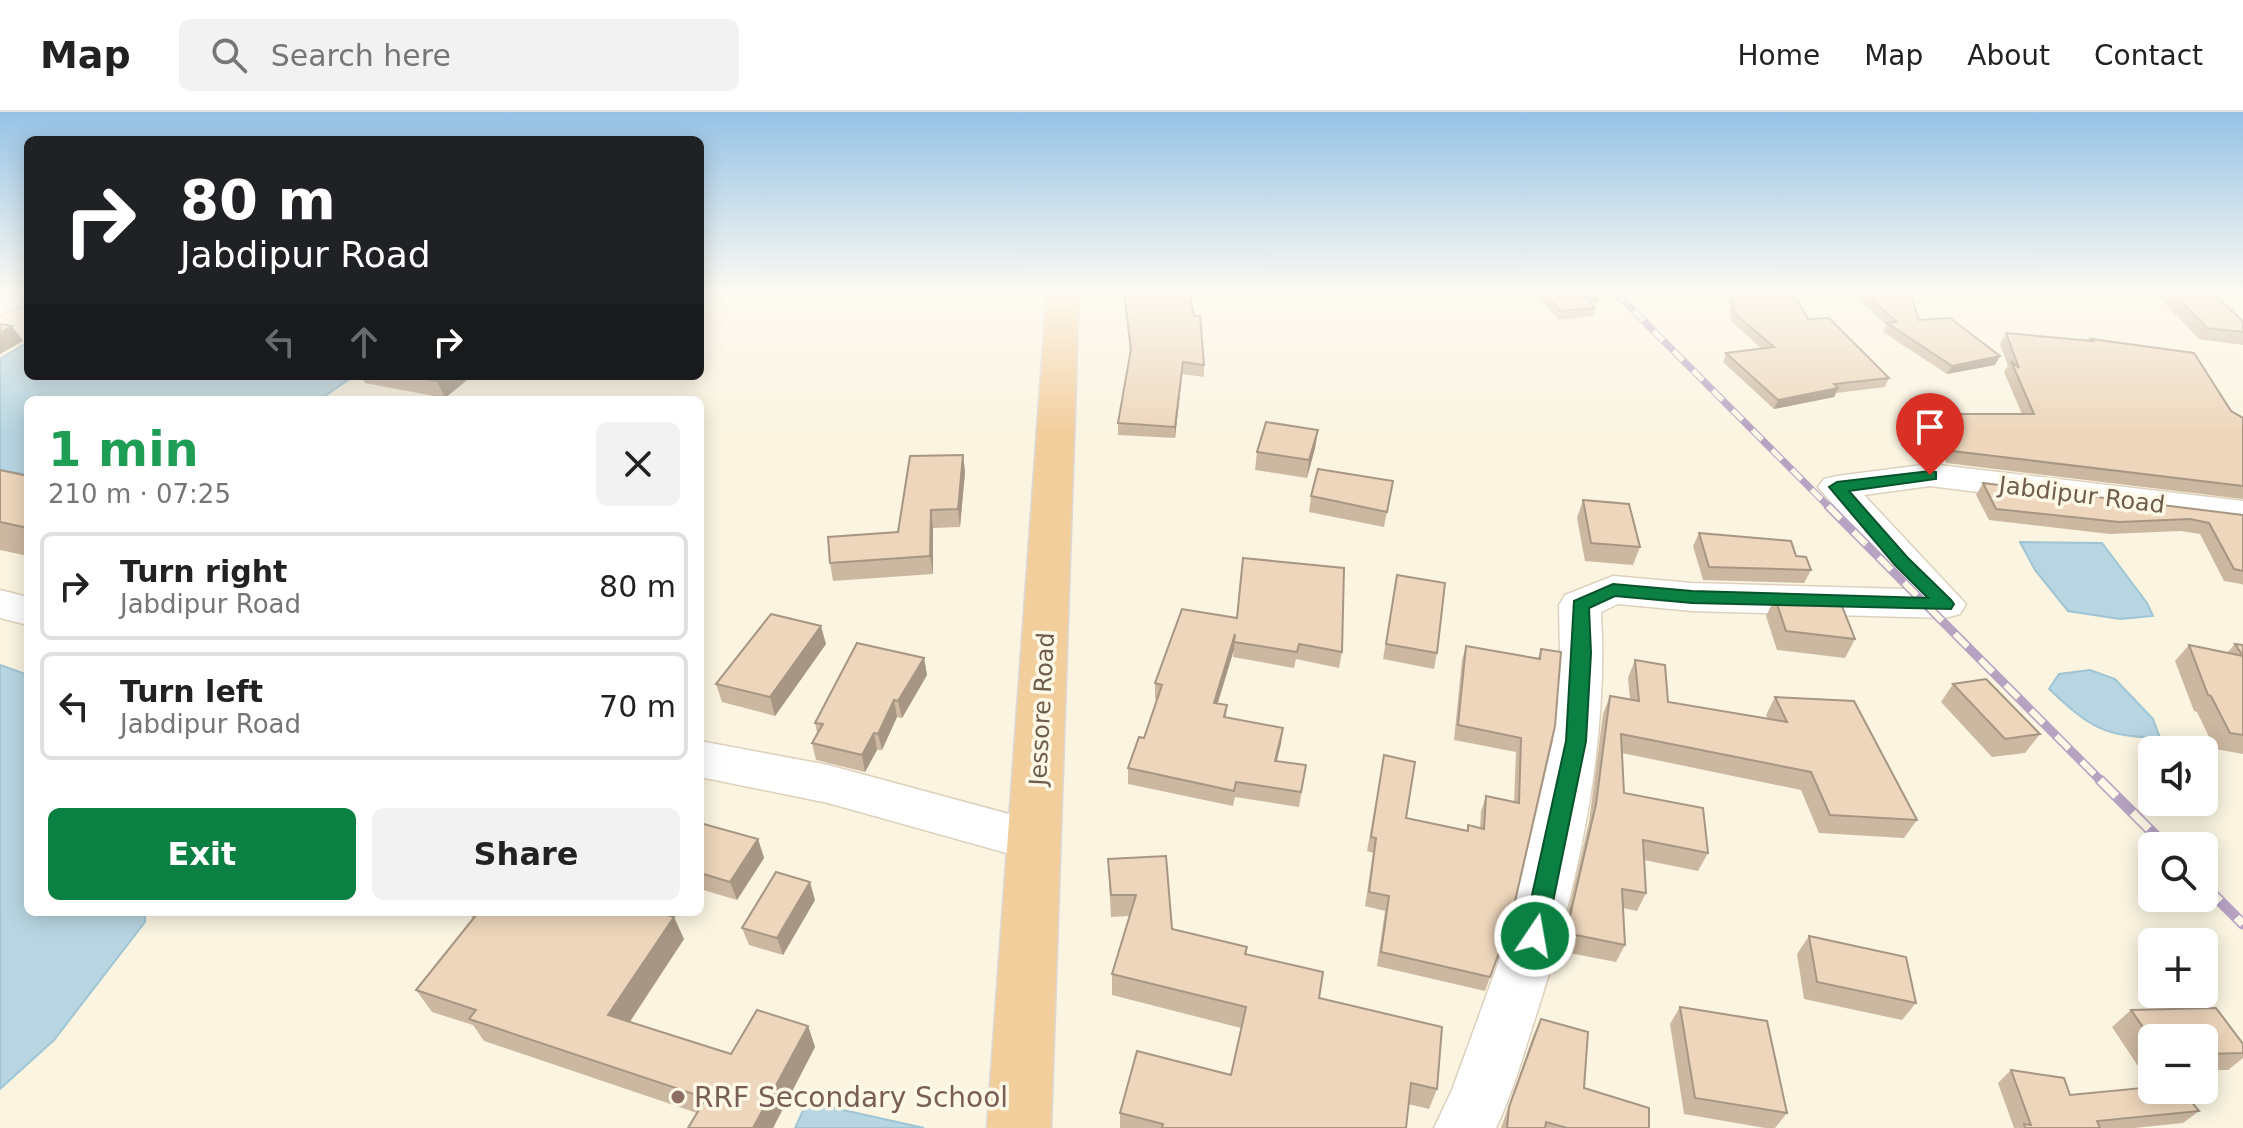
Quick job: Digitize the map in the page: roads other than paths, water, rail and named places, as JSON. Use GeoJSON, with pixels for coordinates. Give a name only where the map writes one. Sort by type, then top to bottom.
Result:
{"type":"FeatureCollection","features":[{"type":"Feature","properties":{"kind":"highway","name":"Jessore Road"},"geometry":{"type":"LineString","coordinates":[[1019,1128],[1061,338]]}},
{"type":"Feature","properties":{"kind":"street","name":"Jabdipur Road"},"geometry":{"type":"LineString","coordinates":[[1464,1128],[1477,1104],[1535,936],[1576,741],[1582,653],[1580,605],[1613,590],[1692,597],[1945,604],[1901,561],[1837,487],[1930,475],[2243,513]]}},
{"type":"Feature","properties":{"kind":"street"},"geometry":{"type":"LineString","coordinates":[[0,604],[24,610]]}},
{"type":"Feature","properties":{"kind":"street"},"geometry":{"type":"LineString","coordinates":[[704,760],[828,784],[1035,841]]}},
{"type":"Feature","properties":{"kind":"water"},"geometry":{"type":"Polygon","coordinates":[[[24,344],[24,380],[348,380],[325,396],[24,396],[24,474],[0,470],[0,359],[24,344]]]}},
{"type":"Feature","properties":{"kind":"water"},"geometry":{"type":"Polygon","coordinates":[[[2020,542],[2102,543],[2147,603],[2153,616],[2120,619],[2068,611],[2035,570],[2020,542]]]}},
{"type":"Feature","properties":{"kind":"water"},"geometry":{"type":"Polygon","coordinates":[[[0,665],[24,674],[24,916],[145,916],[145,922],[54,1040],[0,1089],[0,665]]]}},
{"type":"Feature","properties":{"kind":"water"},"geometry":{"type":"Polygon","coordinates":[[[2090,670],[2115,679],[2153,719],[2159,736],[2124,735],[2087,721],[2049,689],[2059,674],[2090,670]]]}},
{"type":"Feature","properties":{"kind":"water"},"geometry":{"type":"Polygon","coordinates":[[[807,1102],[924,1128],[795,1128],[807,1102]]]}},
{"type":"Feature","properties":{"kind":"railway"},"geometry":{"type":"LineString","coordinates":[[1661,338],[1830,508]]}},
{"type":"Feature","properties":{"kind":"railway"},"geometry":{"type":"LineString","coordinates":[[1828,506],[2102,782]]}},
{"type":"Feature","properties":{"kind":"railway"},"geometry":{"type":"LineString","coordinates":[[2102,782],[2152,832]]}},
{"type":"Feature","properties":{"kind":"railway"},"geometry":{"type":"LineString","coordinates":[[2218,899],[2243,924]]}},
{"type":"Feature","properties":{"kind":"place","name":"RRF Secondary School"},"geometry":{"type":"Point","coordinates":[678,1097]}}]}
